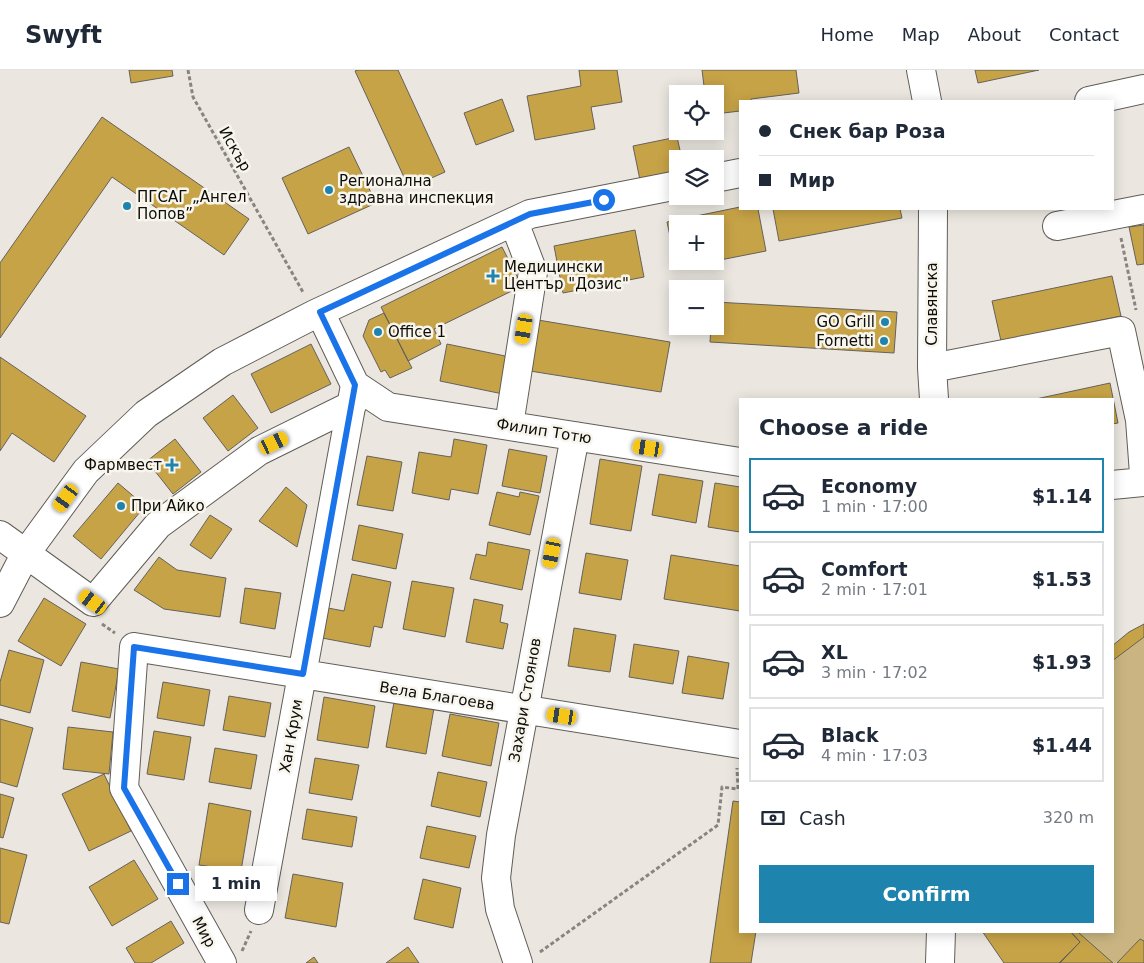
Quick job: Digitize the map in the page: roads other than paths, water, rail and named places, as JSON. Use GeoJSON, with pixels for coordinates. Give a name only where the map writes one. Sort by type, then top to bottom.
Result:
{"type":"FeatureCollection","features":[{"type":"Feature","properties":{"kind":"street"},"geometry":{"type":"LineString","coordinates":[[921,70],[927,100]]}},
{"type":"Feature","properties":{"kind":"street"},"geometry":{"type":"LineString","coordinates":[[1096,100],[1144,90]]}},
{"type":"Feature","properties":{"kind":"street"},"geometry":{"type":"LineString","coordinates":[[724,176],[739,173]]}},
{"type":"Feature","properties":{"kind":"street"},"geometry":{"type":"LineString","coordinates":[[0,603],[26,553],[86,471],[146,414],[222,362],[318,313],[530,214],[669,187]]}},
{"type":"Feature","properties":{"kind":"street"},"geometry":{"type":"LineString","coordinates":[[1114,206],[1144,209]]}},
{"type":"Feature","properties":{"kind":"street","name":"Славянска"},"geometry":{"type":"LineString","coordinates":[[933,210],[932,368],[934,398]]}},
{"type":"Feature","properties":{"kind":"street"},"geometry":{"type":"LineString","coordinates":[[1057,226],[1103,210]]}},
{"type":"Feature","properties":{"kind":"street"},"geometry":{"type":"LineString","coordinates":[[509,425],[533,272],[514,222]]}},
{"type":"Feature","properties":{"kind":"street"},"geometry":{"type":"LineString","coordinates":[[0,535],[93,602],[158,525],[259,450],[353,395],[318,313]]}},
{"type":"Feature","properties":{"kind":"street"},"geometry":{"type":"LineString","coordinates":[[932,368],[1121,331],[1140,420],[1144,474]]}},
{"type":"Feature","properties":{"kind":"street","name":"Филип Тотю"},"geometry":{"type":"LineString","coordinates":[[353,395],[388,407],[739,462]]}},
{"type":"Feature","properties":{"kind":"street","name":"Хан Крум"},"geometry":{"type":"LineString","coordinates":[[260,910],[353,395]]}},
{"type":"Feature","properties":{"kind":"street","name":"Захари Стоянов"},"geometry":{"type":"LineString","coordinates":[[529,957],[500,909],[496,878],[500,835],[574,436]]}},
{"type":"Feature","properties":{"kind":"street"},"geometry":{"type":"LineString","coordinates":[[1114,485],[1144,482]]}},
{"type":"Feature","properties":{"kind":"street","name":"Вела Благоева"},"geometry":{"type":"LineString","coordinates":[[134,647],[523,709],[739,738]]}},
{"type":"Feature","properties":{"kind":"street","name":"Мир"},"geometry":{"type":"LineString","coordinates":[[134,647],[124,788],[232,959]]}},
{"type":"Feature","properties":{"kind":"street"},"geometry":{"type":"LineString","coordinates":[[940,963],[941,933]]}},
{"type":"Feature","properties":{"kind":"place","name":"Регионална здравна инспекция"},"geometry":{"type":"Point","coordinates":[329,190]}},
{"type":"Feature","properties":{"kind":"place","name":"ПГСАГ „Ангел Попов”"},"geometry":{"type":"Point","coordinates":[127,206]}},
{"type":"Feature","properties":{"kind":"place","name":"Медицински Център \"Дозис\""},"geometry":{"type":"Point","coordinates":[493,276]}},
{"type":"Feature","properties":{"kind":"place","name":"GO Grill"},"geometry":{"type":"Point","coordinates":[885,322]}},
{"type":"Feature","properties":{"kind":"place","name":"Office 1"},"geometry":{"type":"Point","coordinates":[378,332]}},
{"type":"Feature","properties":{"kind":"place","name":"Fornetti"},"geometry":{"type":"Point","coordinates":[884,341]}},
{"type":"Feature","properties":{"kind":"place","name":"Фармвест"},"geometry":{"type":"Point","coordinates":[172,465]}},
{"type":"Feature","properties":{"kind":"place","name":"При Айко"},"geometry":{"type":"Point","coordinates":[121,506]}}]}
